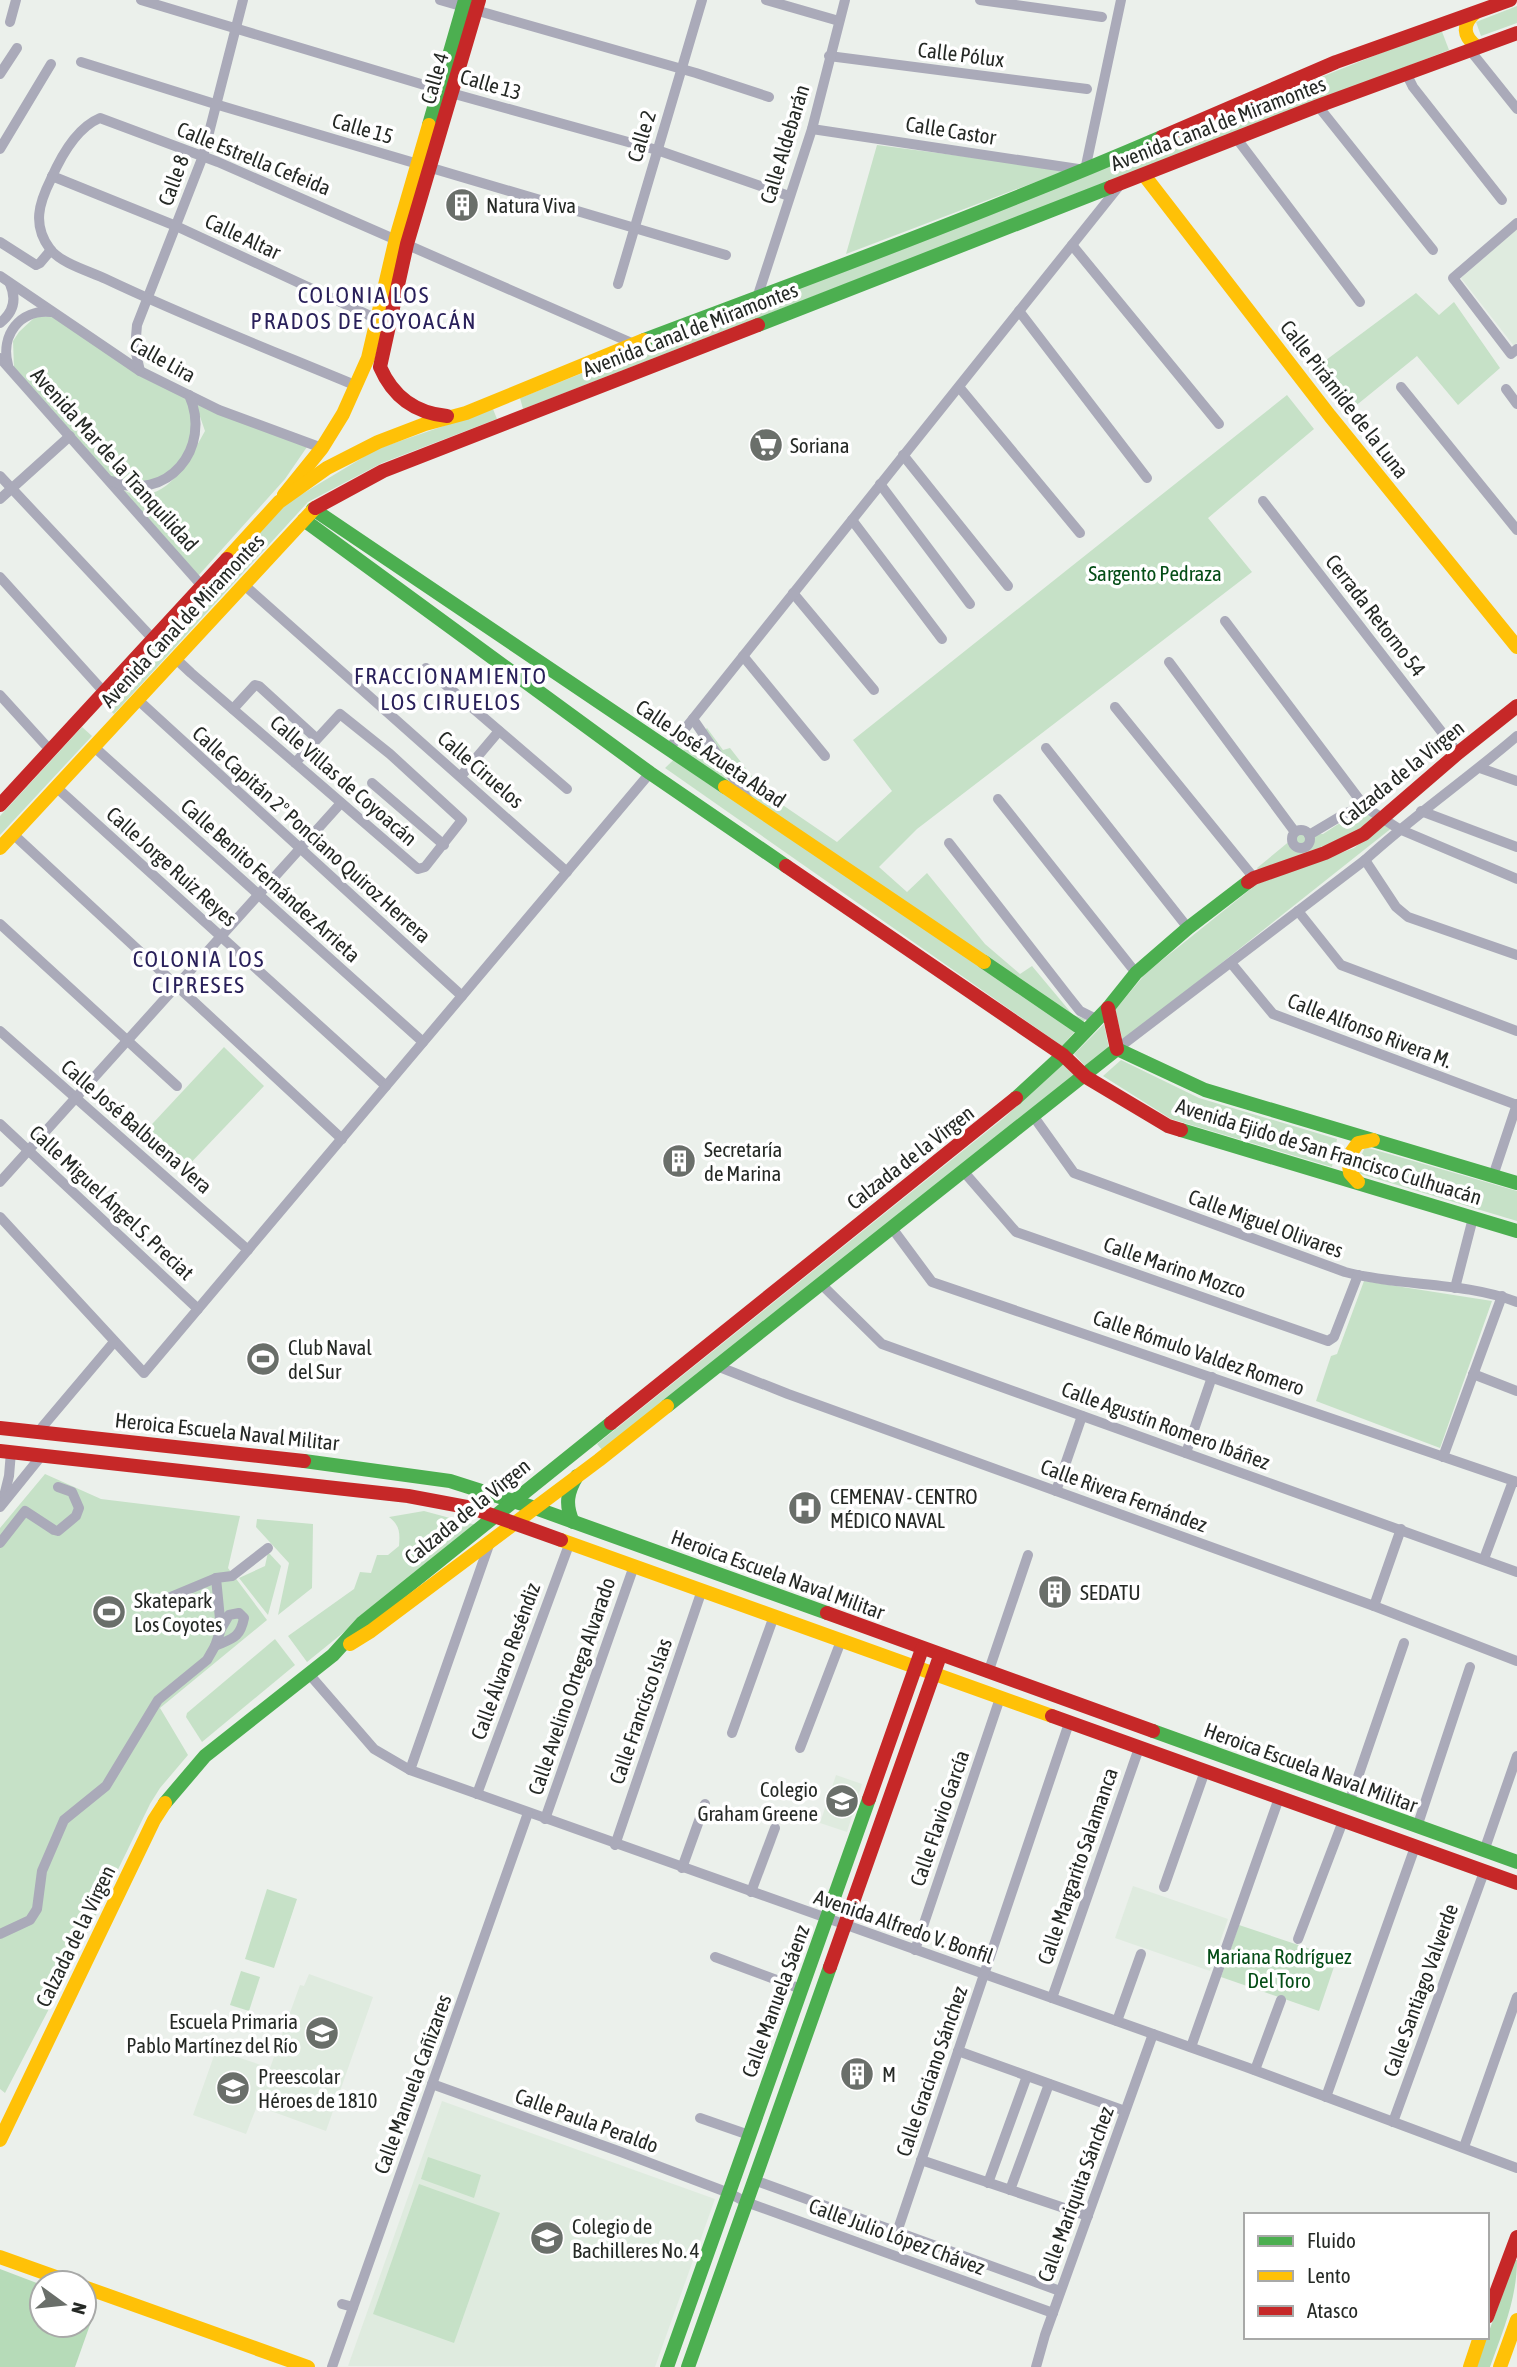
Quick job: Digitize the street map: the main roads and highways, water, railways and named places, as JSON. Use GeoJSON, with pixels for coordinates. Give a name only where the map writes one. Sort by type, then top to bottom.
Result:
{"type":"FeatureCollection","features":[{"type":"Feature","properties":{"kind":"main road","name":"Avenida Canal de Miramontes"},"geometry":{"type":"LineString","coordinates":[[0,805],[279,502],[327,468],[360,450],[425,424],[466,413],[634,344],[1085,170],[1336,62],[1510,0]]}},
{"type":"Feature","properties":{"kind":"main road","name":"Calle 4"},"geometry":{"type":"LineString","coordinates":[[402,241],[471,4]]}},
{"type":"Feature","properties":{"kind":"main road"},"geometry":{"type":"LineString","coordinates":[[1472,48],[1464,29],[1467,19],[1475,13]]}},
{"type":"Feature","properties":{"kind":"main road"},"geometry":{"type":"LineString","coordinates":[[1442,24],[1453,30],[1457,38],[1457,48],[1452,55]]}},
{"type":"Feature","properties":{"kind":"main road","name":"Avenida Canal de Miramontes"},"geometry":{"type":"LineString","coordinates":[[0,848],[308,514],[383,471],[1318,106],[1517,33]]}},
{"type":"Feature","properties":{"kind":"main road","name":"Calle Pirámide de la Luna"},"geometry":{"type":"LineString","coordinates":[[1144,175],[1330,416],[1517,647]]}},
{"type":"Feature","properties":{"kind":"main road"},"geometry":{"type":"LineString","coordinates":[[402,241],[377,319],[373,366],[408,405],[436,415],[466,413]]}},
{"type":"Feature","properties":{"kind":"main road"},"geometry":{"type":"LineString","coordinates":[[279,502],[322,448],[357,386],[373,366],[402,241]]}},
{"type":"Feature","properties":{"kind":"main road"},"geometry":{"type":"LineString","coordinates":[[517,393],[513,398],[513,408],[526,416]]}},
{"type":"Feature","properties":{"kind":"main road"},"geometry":{"type":"LineString","coordinates":[[495,401],[506,404],[509,409],[509,418],[503,425]]}},
{"type":"Feature","properties":{"kind":"main road"},"geometry":{"type":"LineString","coordinates":[[308,514],[650,773],[1063,1055]]}},
{"type":"Feature","properties":{"kind":"main road","name":"Calle José Azueta Abad"},"geometry":{"type":"LineString","coordinates":[[308,514],[540,663],[1086,1031]]}},
{"type":"Feature","properties":{"kind":"main road"},"geometry":{"type":"LineString","coordinates":[[528,682],[541,680],[544,671],[540,663]]}},
{"type":"Feature","properties":{"kind":"main road"},"geometry":{"type":"LineString","coordinates":[[102,695],[95,707],[99,717],[108,722],[118,720]]}},
{"type":"Feature","properties":{"kind":"main road"},"geometry":{"type":"LineString","coordinates":[[583,723],[579,712],[581,706],[586,702],[597,701]]}},
{"type":"Feature","properties":{"kind":"main road","name":"Calzada de la Virgen"},"geometry":{"type":"LineString","coordinates":[[333,1655],[362,1623],[999,1114],[1063,1055],[1108,1008],[1136,973],[1188,928],[1254,878],[1325,853],[1364,834],[1517,706]]}},
{"type":"Feature","properties":{"kind":"main road"},"geometry":{"type":"LineString","coordinates":[[77,721],[87,718],[95,722],[101,730],[97,743]]}},
{"type":"Feature","properties":{"kind":"main road"},"geometry":{"type":"LineString","coordinates":[[1108,1008],[1117,1049]]}},
{"type":"Feature","properties":{"kind":"main road","name":"Calzada de la Virgen"},"geometry":{"type":"LineString","coordinates":[[0,2140],[125,1879],[164,1804],[205,1756],[333,1655],[371,1631],[577,1476],[1086,1077],[1117,1049]]}},
{"type":"Feature","properties":{"kind":"main road","name":"Avenida Ejido de San Francisco Culhuacán"},"geometry":{"type":"LineString","coordinates":[[1117,1049],[1205,1090],[1517,1183]]}},
{"type":"Feature","properties":{"kind":"main road","name":"Avenida Ejido de San Francisco Culhuacán"},"geometry":{"type":"LineString","coordinates":[[1063,1055],[1086,1077],[1168,1126],[1517,1231]]}},
{"type":"Feature","properties":{"kind":"main road"},"geometry":{"type":"LineString","coordinates":[[1365,1185],[1356,1182],[1350,1174],[1348,1155],[1357,1143],[1368,1139],[1378,1141]]}},
{"type":"Feature","properties":{"kind":"main road","name":"Heroica Escuela Naval Militar"},"geometry":{"type":"LineString","coordinates":[[0,1428],[231,1451],[450,1481],[535,1508],[1517,1862]]}},
{"type":"Feature","properties":{"kind":"main road"},"geometry":{"type":"LineString","coordinates":[[229,1476],[231,1451]]}},
{"type":"Feature","properties":{"kind":"main road","name":"Heroica Escuela Naval Militar"},"geometry":{"type":"LineString","coordinates":[[6,1452],[408,1496],[450,1503],[515,1522],[1517,1883]]}},
{"type":"Feature","properties":{"kind":"main road"},"geometry":{"type":"LineString","coordinates":[[573,1522],[567,1500],[570,1487],[577,1476]]}},
{"type":"Feature","properties":{"kind":"main road","name":"Calle Manuela Sáenz"},"geometry":{"type":"LineString","coordinates":[[667,2367],[922,1649]]}},
{"type":"Feature","properties":{"kind":"main road","name":"Calle Manuela Sáenz"},"geometry":{"type":"LineString","coordinates":[[688,2367],[940,1656]]}},
{"type":"Feature","properties":{"kind":"main road"},"geometry":{"type":"LineString","coordinates":[[1489,2312],[1516,2241]]}},
{"type":"Feature","properties":{"kind":"main road"},"geometry":{"type":"LineString","coordinates":[[0,2257],[34,2269]]}},
{"type":"Feature","properties":{"kind":"main road"},"geometry":{"type":"LineString","coordinates":[[98,2292],[308,2367]]}},
{"type":"Feature","properties":{"kind":"main road"},"geometry":{"type":"LineString","coordinates":[[1505,2365],[1517,2320]]}},
{"type":"Feature","properties":{"kind":"main road"},"geometry":{"type":"LineString","coordinates":[[1469,2367],[1479,2339]]}},
{"type":"Feature","properties":{"kind":"place","name":"Natura Viva"},"geometry":{"type":"Point","coordinates":[462,205]}},
{"type":"Feature","properties":{"kind":"place","name":"Soriana"},"geometry":{"type":"Point","coordinates":[766,445]}},
{"type":"Feature","properties":{"kind":"place","name":"Secretaría de Marina"},"geometry":{"type":"Point","coordinates":[679,1161]}},
{"type":"Feature","properties":{"kind":"place","name":"Club Naval del Sur"},"geometry":{"type":"Point","coordinates":[263,1359]}},
{"type":"Feature","properties":{"kind":"place","name":"CEMENAV - CENTRO MÉDICO NAVAL"},"geometry":{"type":"Point","coordinates":[805,1508]}},
{"type":"Feature","properties":{"kind":"place","name":"SEDATU"},"geometry":{"type":"Point","coordinates":[1055,1592]}},
{"type":"Feature","properties":{"kind":"place","name":"Skatepark Los Coyotes"},"geometry":{"type":"Point","coordinates":[109,1612]}},
{"type":"Feature","properties":{"kind":"place","name":"Colegio Graham Greene"},"geometry":{"type":"Point","coordinates":[842,1801]}},
{"type":"Feature","properties":{"kind":"place","name":"Escuela Primaria Pablo Martínez del Río"},"geometry":{"type":"Point","coordinates":[322,2033]}},
{"type":"Feature","properties":{"kind":"place","name":"M"},"geometry":{"type":"Point","coordinates":[857,2074]}},
{"type":"Feature","properties":{"kind":"place","name":"Preescolar Héroes de 1810"},"geometry":{"type":"Point","coordinates":[233,2088]}},
{"type":"Feature","properties":{"kind":"place","name":"Colegio de Bachilleres No. 4"},"geometry":{"type":"Point","coordinates":[547,2238]}},
{"type":"Feature","properties":{"kind":"district","name":"COLONIA LOS PRADOS DE COYOACÁN"},"geometry":{"type":"Point","coordinates":[364,308]}},
{"type":"Feature","properties":{"kind":"district","name":"FRACCIONAMIENTO LOS CIRUELOS"},"geometry":{"type":"Point","coordinates":[451,689]}},
{"type":"Feature","properties":{"kind":"district","name":"COLONIA LOS CIPRESES"},"geometry":{"type":"Point","coordinates":[199,972]}},
{"type":"Feature","properties":{"kind":"park label","name":"Sargento Pedraza"},"geometry":{"type":"Point","coordinates":[1155,573]}},
{"type":"Feature","properties":{"kind":"park label","name":"Mariana Rodríguez Del Toro"},"geometry":{"type":"Point","coordinates":[1279,1968]}}]}
